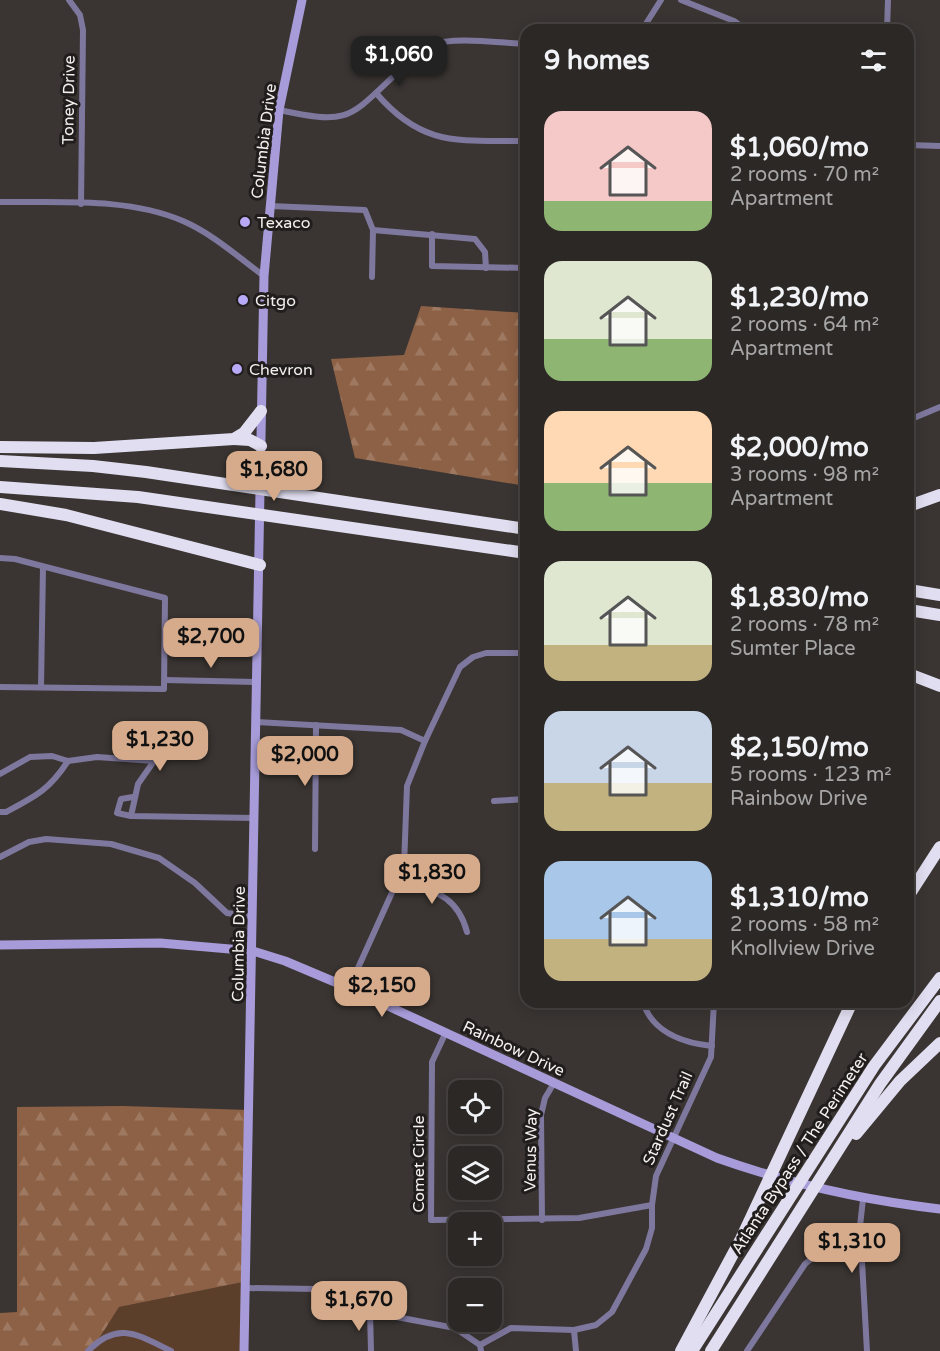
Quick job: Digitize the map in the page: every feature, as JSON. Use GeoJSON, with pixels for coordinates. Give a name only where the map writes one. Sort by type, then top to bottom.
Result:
{"type":"FeatureCollection","features":[{"type":"Feature","properties":{"kind":"highway"},"geometry":{"type":"LineString","coordinates":[[234,439],[244,433],[261,411]]}},
{"type":"Feature","properties":{"kind":"highway"},"geometry":{"type":"LineString","coordinates":[[0,447],[94,448],[234,439],[250,440],[261,446]]}},
{"type":"Feature","properties":{"kind":"highway"},"geometry":{"type":"LineString","coordinates":[[0,461],[93,466],[146,472],[520,528]]}},
{"type":"Feature","properties":{"kind":"highway"},"geometry":{"type":"LineString","coordinates":[[0,487],[138,497],[520,553]]}},
{"type":"Feature","properties":{"kind":"highway"},"geometry":{"type":"LineString","coordinates":[[914,504],[940,495]]}},
{"type":"Feature","properties":{"kind":"highway"},"geometry":{"type":"LineString","coordinates":[[0,504],[66,515],[260,565]]}},
{"type":"Feature","properties":{"kind":"highway"},"geometry":{"type":"LineString","coordinates":[[914,591],[940,595]]}},
{"type":"Feature","properties":{"kind":"highway"},"geometry":{"type":"LineString","coordinates":[[914,611],[940,615]]}},
{"type":"Feature","properties":{"kind":"highway"},"geometry":{"type":"LineString","coordinates":[[914,676],[940,686]]}},
{"type":"Feature","properties":{"kind":"highway"},"geometry":{"type":"LineString","coordinates":[[914,887],[940,847]]}},
{"type":"Feature","properties":{"kind":"highway","name":"Atlanta Bypass / The Perimeter"},"geometry":{"type":"LineString","coordinates":[[692,1351],[874,1066],[940,978]]}},
{"type":"Feature","properties":{"kind":"highway","name":"Atlanta Bypass / The Perimeter"},"geometry":{"type":"LineString","coordinates":[[711,1351],[880,1084],[940,1001]]}},
{"type":"Feature","properties":{"kind":"highway"},"geometry":{"type":"LineString","coordinates":[[782,1148],[840,1008]]}},
{"type":"Feature","properties":{"kind":"highway"},"geometry":{"type":"LineString","coordinates":[[681,1351],[729,1264],[849,1008]]}},
{"type":"Feature","properties":{"kind":"highway"},"geometry":{"type":"LineString","coordinates":[[832,1162],[900,1081],[940,1043]]}},
{"type":"Feature","properties":{"kind":"main road","name":"Columbia Drive"},"geometry":{"type":"LineString","coordinates":[[244,1351],[264,276],[279,110],[302,0]]}},
{"type":"Feature","properties":{"kind":"main road","name":"Rainbow Drive"},"geometry":{"type":"LineString","coordinates":[[0,945],[160,943],[253,951],[285,960],[349,988],[717,1158],[744,1168],[847,1196],[940,1209]]}},
{"type":"Feature","properties":{"kind":"street","name":"Toney Drive"},"geometry":{"type":"LineString","coordinates":[[69,0],[80,15],[83,30],[81,204]]}},
{"type":"Feature","properties":{"kind":"street"},"geometry":{"type":"LineString","coordinates":[[646,24],[661,0]]}},
{"type":"Feature","properties":{"kind":"street"},"geometry":{"type":"LineString","coordinates":[[681,0],[738,24]]}},
{"type":"Feature","properties":{"kind":"street"},"geometry":{"type":"LineString","coordinates":[[887,24],[888,0]]}},
{"type":"Feature","properties":{"kind":"street"},"geometry":{"type":"LineString","coordinates":[[279,110],[327,119],[340,118],[354,112],[416,54],[431,45],[448,42],[520,44]]}},
{"type":"Feature","properties":{"kind":"street"},"geometry":{"type":"LineString","coordinates":[[376,93],[395,116],[420,131],[469,140],[520,141]]}},
{"type":"Feature","properties":{"kind":"street"},"geometry":{"type":"LineString","coordinates":[[914,145],[940,146]]}},
{"type":"Feature","properties":{"kind":"street"},"geometry":{"type":"LineString","coordinates":[[0,202],[81,204],[141,209],[185,222],[205,233],[264,276]]}},
{"type":"Feature","properties":{"kind":"street"},"geometry":{"type":"LineString","coordinates":[[270,206],[365,210],[373,230],[372,278]]}},
{"type":"Feature","properties":{"kind":"street"},"geometry":{"type":"LineString","coordinates":[[373,230],[475,239],[485,252],[486,268]]}},
{"type":"Feature","properties":{"kind":"street"},"geometry":{"type":"LineString","coordinates":[[432,234],[432,267],[520,268]]}},
{"type":"Feature","properties":{"kind":"street"},"geometry":{"type":"LineString","coordinates":[[914,418],[940,407]]}},
{"type":"Feature","properties":{"kind":"street"},"geometry":{"type":"LineString","coordinates":[[0,558],[165,598],[164,689],[0,687]]}},
{"type":"Feature","properties":{"kind":"street"},"geometry":{"type":"LineString","coordinates":[[41,687],[43,567]]}},
{"type":"Feature","properties":{"kind":"street"},"geometry":{"type":"LineString","coordinates":[[349,988],[404,866],[407,786],[425,741],[464,662],[486,653],[520,653]]}},
{"type":"Feature","properties":{"kind":"street"},"geometry":{"type":"LineString","coordinates":[[457,657],[464,662]]}},
{"type":"Feature","properties":{"kind":"street"},"geometry":{"type":"LineString","coordinates":[[165,680],[257,682]]}},
{"type":"Feature","properties":{"kind":"street"},"geometry":{"type":"LineString","coordinates":[[256,722],[401,730],[425,741]]}},
{"type":"Feature","properties":{"kind":"street"},"geometry":{"type":"LineString","coordinates":[[315,849],[316,724]]}},
{"type":"Feature","properties":{"kind":"street"},"geometry":{"type":"LineString","coordinates":[[0,774],[30,757],[52,756],[68,761],[97,758],[154,761],[138,784],[130,816]]}},
{"type":"Feature","properties":{"kind":"street"},"geometry":{"type":"LineString","coordinates":[[0,812],[6,812],[42,793],[54,783],[68,761]]}},
{"type":"Feature","properties":{"kind":"street"},"geometry":{"type":"LineString","coordinates":[[133,797],[121,799],[117,813],[130,816],[254,818]]}},
{"type":"Feature","properties":{"kind":"street"},"geometry":{"type":"LineString","coordinates":[[494,801],[520,799]]}},
{"type":"Feature","properties":{"kind":"street"},"geometry":{"type":"LineString","coordinates":[[0,857],[29,842],[46,838],[111,844],[159,858],[195,883],[227,913],[253,917]]}},
{"type":"Feature","properties":{"kind":"street"},"geometry":{"type":"LineString","coordinates":[[399,878],[449,899],[463,915],[467,932]]}},
{"type":"Feature","properties":{"kind":"street"},"geometry":{"type":"LineString","coordinates":[[645,1008],[647,1016],[655,1025],[693,1044],[712,1046]]}},
{"type":"Feature","properties":{"kind":"street","name":"Stardust Trail"},"geometry":{"type":"LineString","coordinates":[[481,1348],[511,1328],[574,1330],[596,1325],[612,1312],[646,1250],[652,1228],[656,1176],[672,1136],[711,1057],[714,1008]]}},
{"type":"Feature","properties":{"kind":"street","name":"Comet Circle"},"geometry":{"type":"LineString","coordinates":[[446,1032],[432,1062],[431,1220],[579,1218],[652,1205]]}},
{"type":"Feature","properties":{"kind":"street","name":"Venus Way"},"geometry":{"type":"LineString","coordinates":[[542,1220],[542,1115],[545,1098],[554,1083]]}},
{"type":"Feature","properties":{"kind":"street"},"geometry":{"type":"LineString","coordinates":[[863,1199],[860,1226],[867,1351]]}},
{"type":"Feature","properties":{"kind":"street"},"geometry":{"type":"LineString","coordinates":[[747,1351],[805,1264],[835,1240],[860,1226]]}},
{"type":"Feature","properties":{"kind":"street"},"geometry":{"type":"LineString","coordinates":[[246,1288],[317,1288],[337,1293],[370,1312],[455,1328],[481,1348]]}},
{"type":"Feature","properties":{"kind":"street"},"geometry":{"type":"LineString","coordinates":[[370,1312],[371,1351]]}},
{"type":"Feature","properties":{"kind":"street"},"geometry":{"type":"LineString","coordinates":[[574,1330],[576,1351]]}},
{"type":"Feature","properties":{"kind":"street"},"geometry":{"type":"LineString","coordinates":[[88,1351],[103,1337],[118,1332],[140,1336],[171,1351]]}},
{"type":"Feature","properties":{"kind":"shaded area"},"geometry":{"type":"Polygon","coordinates":[[[243,1282],[245,1351],[91,1351],[119,1307],[243,1282]]]}},
{"type":"Feature","properties":{"kind":"green space"},"geometry":{"type":"Polygon","coordinates":[[[421,306],[520,313],[520,485],[355,458],[331,359],[404,355],[421,306]]]}},
{"type":"Feature","properties":{"kind":"green space"},"geometry":{"type":"Polygon","coordinates":[[[123,1106],[249,1110],[243,1282],[119,1307],[91,1351],[0,1351],[0,1313],[17,1312],[17,1107],[123,1106]]]}},
{"type":"Feature","properties":{"kind":"place","name":"Texaco"},"geometry":{"type":"Point","coordinates":[245,222]}},
{"type":"Feature","properties":{"kind":"place","name":"Citgo"},"geometry":{"type":"Point","coordinates":[243,300]}},
{"type":"Feature","properties":{"kind":"place","name":"Chevron"},"geometry":{"type":"Point","coordinates":[237,369]}}]}
